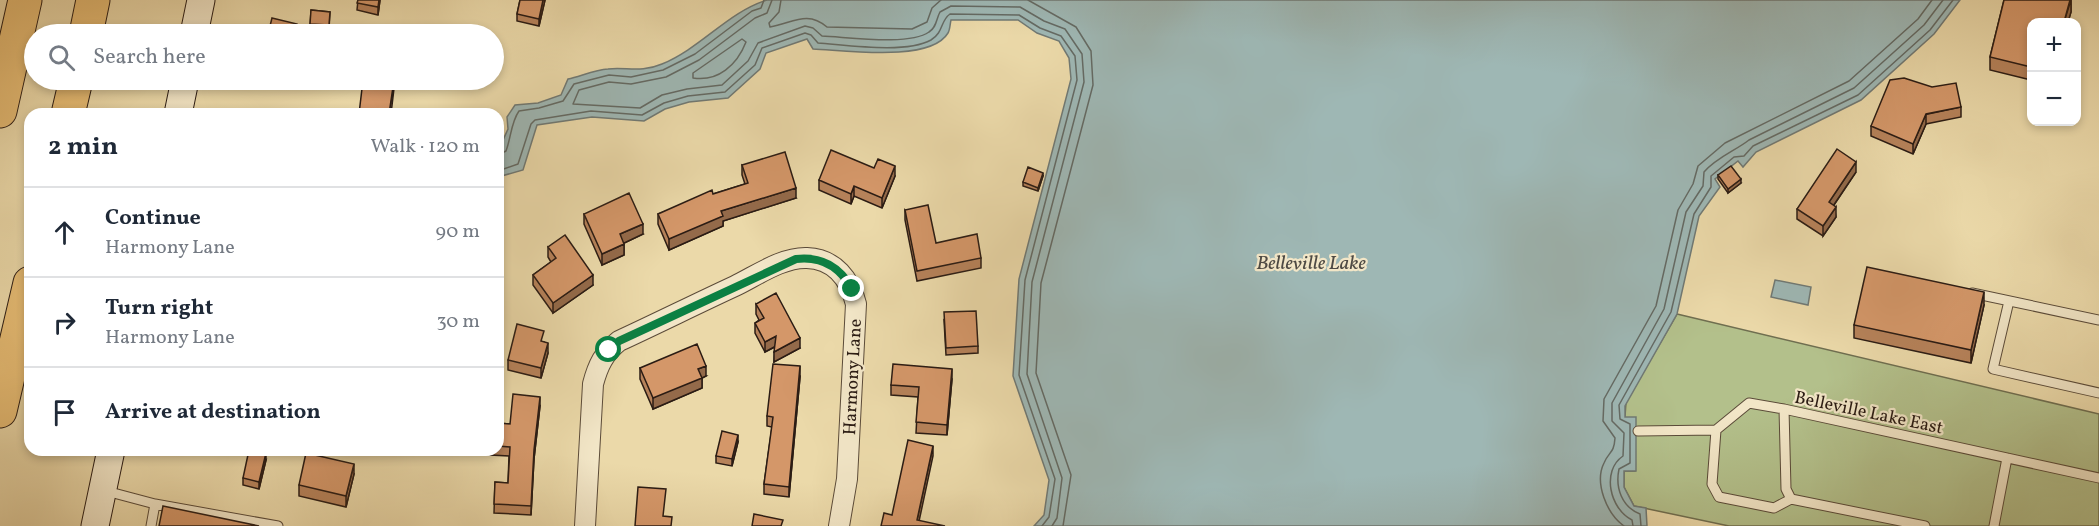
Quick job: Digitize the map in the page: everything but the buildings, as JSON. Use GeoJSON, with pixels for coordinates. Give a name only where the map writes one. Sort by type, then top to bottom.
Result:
{"type":"FeatureCollection","features":[{"type":"Feature","properties":{"kind":"highway"},"geometry":{"type":"LineString","coordinates":[[0,29],[6,0]]}},
{"type":"Feature","properties":{"kind":"highway"},"geometry":{"type":"LineString","coordinates":[[0,111],[25,0]]}},
{"type":"Feature","properties":{"kind":"highway"},"geometry":{"type":"LineString","coordinates":[[88,24],[93,0]]}},
{"type":"Feature","properties":{"kind":"highway"},"geometry":{"type":"LineString","coordinates":[[69,108],[74,90]]}},
{"type":"Feature","properties":{"kind":"highway"},"geometry":{"type":"LineString","coordinates":[[0,411],[24,309]]}},
{"type":"Feature","properties":{"kind":"street"},"geometry":{"type":"LineString","coordinates":[[196,24],[201,0]]}},
{"type":"Feature","properties":{"kind":"street"},"geometry":{"type":"LineString","coordinates":[[179,108],[183,90]]}},
{"type":"Feature","properties":{"kind":"street","name":"Harmony Lane"},"geometry":{"type":"LineString","coordinates":[[585,526],[593,384],[597,370],[609,350],[619,341],[773,268],[805,258],[829,264],[842,274],[852,289],[856,304],[847,479],[839,526]]}},
{"type":"Feature","properties":{"kind":"street"},"geometry":{"type":"LineString","coordinates":[[95,526],[110,456]]}},
{"type":"Feature","properties":{"kind":"lane"},"geometry":{"type":"LineString","coordinates":[[1966,292],[2099,320]]}},
{"type":"Feature","properties":{"kind":"lane"},"geometry":{"type":"LineString","coordinates":[[2009,301],[1993,369],[2099,393]]}},
{"type":"Feature","properties":{"kind":"lane"},"geometry":{"type":"LineString","coordinates":[[1638,431],[1716,430],[1749,403],[1784,409]]}},
{"type":"Feature","properties":{"kind":"lane","name":"Belleville Lake East"},"geometry":{"type":"LineString","coordinates":[[1791,499],[1786,489],[1784,409],[2099,478]]}},
{"type":"Feature","properties":{"kind":"lane"},"geometry":{"type":"LineString","coordinates":[[1716,430],[1712,484],[1719,497],[1774,508],[1791,499],[1925,526]]}},
{"type":"Feature","properties":{"kind":"lane"},"geometry":{"type":"LineString","coordinates":[[1994,526],[2007,459]]}},
{"type":"Feature","properties":{"kind":"lane"},"geometry":{"type":"LineString","coordinates":[[102,490],[155,504],[278,526]]}},
{"type":"Feature","properties":{"kind":"lane"},"geometry":{"type":"LineString","coordinates":[[151,526],[155,504]]}},
{"type":"Feature","properties":{"kind":"green space"},"geometry":{"type":"Polygon","coordinates":[[[1677,314],[2099,414],[2099,526],[1729,526],[1634,506],[1624,487],[1624,471],[1635,471],[1625,417],[1626,402],[1677,314]]]}},
{"type":"Feature","properties":{"kind":"water","name":"Belleville Lake"},"geometry":{"type":"Polygon","coordinates":[[[767,0],[1960,0],[1934,34],[1861,100],[1756,152],[1743,167],[1738,161],[1715,179],[1720,187],[1699,216],[1677,314],[1625,406],[1625,417],[1636,417],[1636,471],[1624,471],[1624,487],[1634,506],[1646,508],[1647,526],[1034,526],[1044,515],[1049,480],[1013,376],[1019,279],[1071,79],[1069,58],[1059,41],[1037,33],[1018,20],[951,20],[948,33],[938,42],[905,52],[813,49],[807,39],[766,53],[760,69],[728,98],[689,102],[665,109],[644,121],[592,117],[537,125],[523,170],[504,175],[504,138],[508,129],[507,117],[515,105],[538,103],[561,95],[568,79],[593,72],[608,69],[647,68],[662,64],[689,49],[727,21],[767,0]]]}},
{"type":"Feature","properties":{"kind":"water"},"geometry":{"type":"Polygon","coordinates":[[[1775,280],[1811,287],[1808,305],[1771,297],[1775,280]]]}},
{"type":"Feature","properties":{"kind":"route"},"geometry":{"type":"LineString","coordinates":[[609,350],[619,341],[796,259],[815,259],[829,264],[842,274],[852,289]]}}]}
